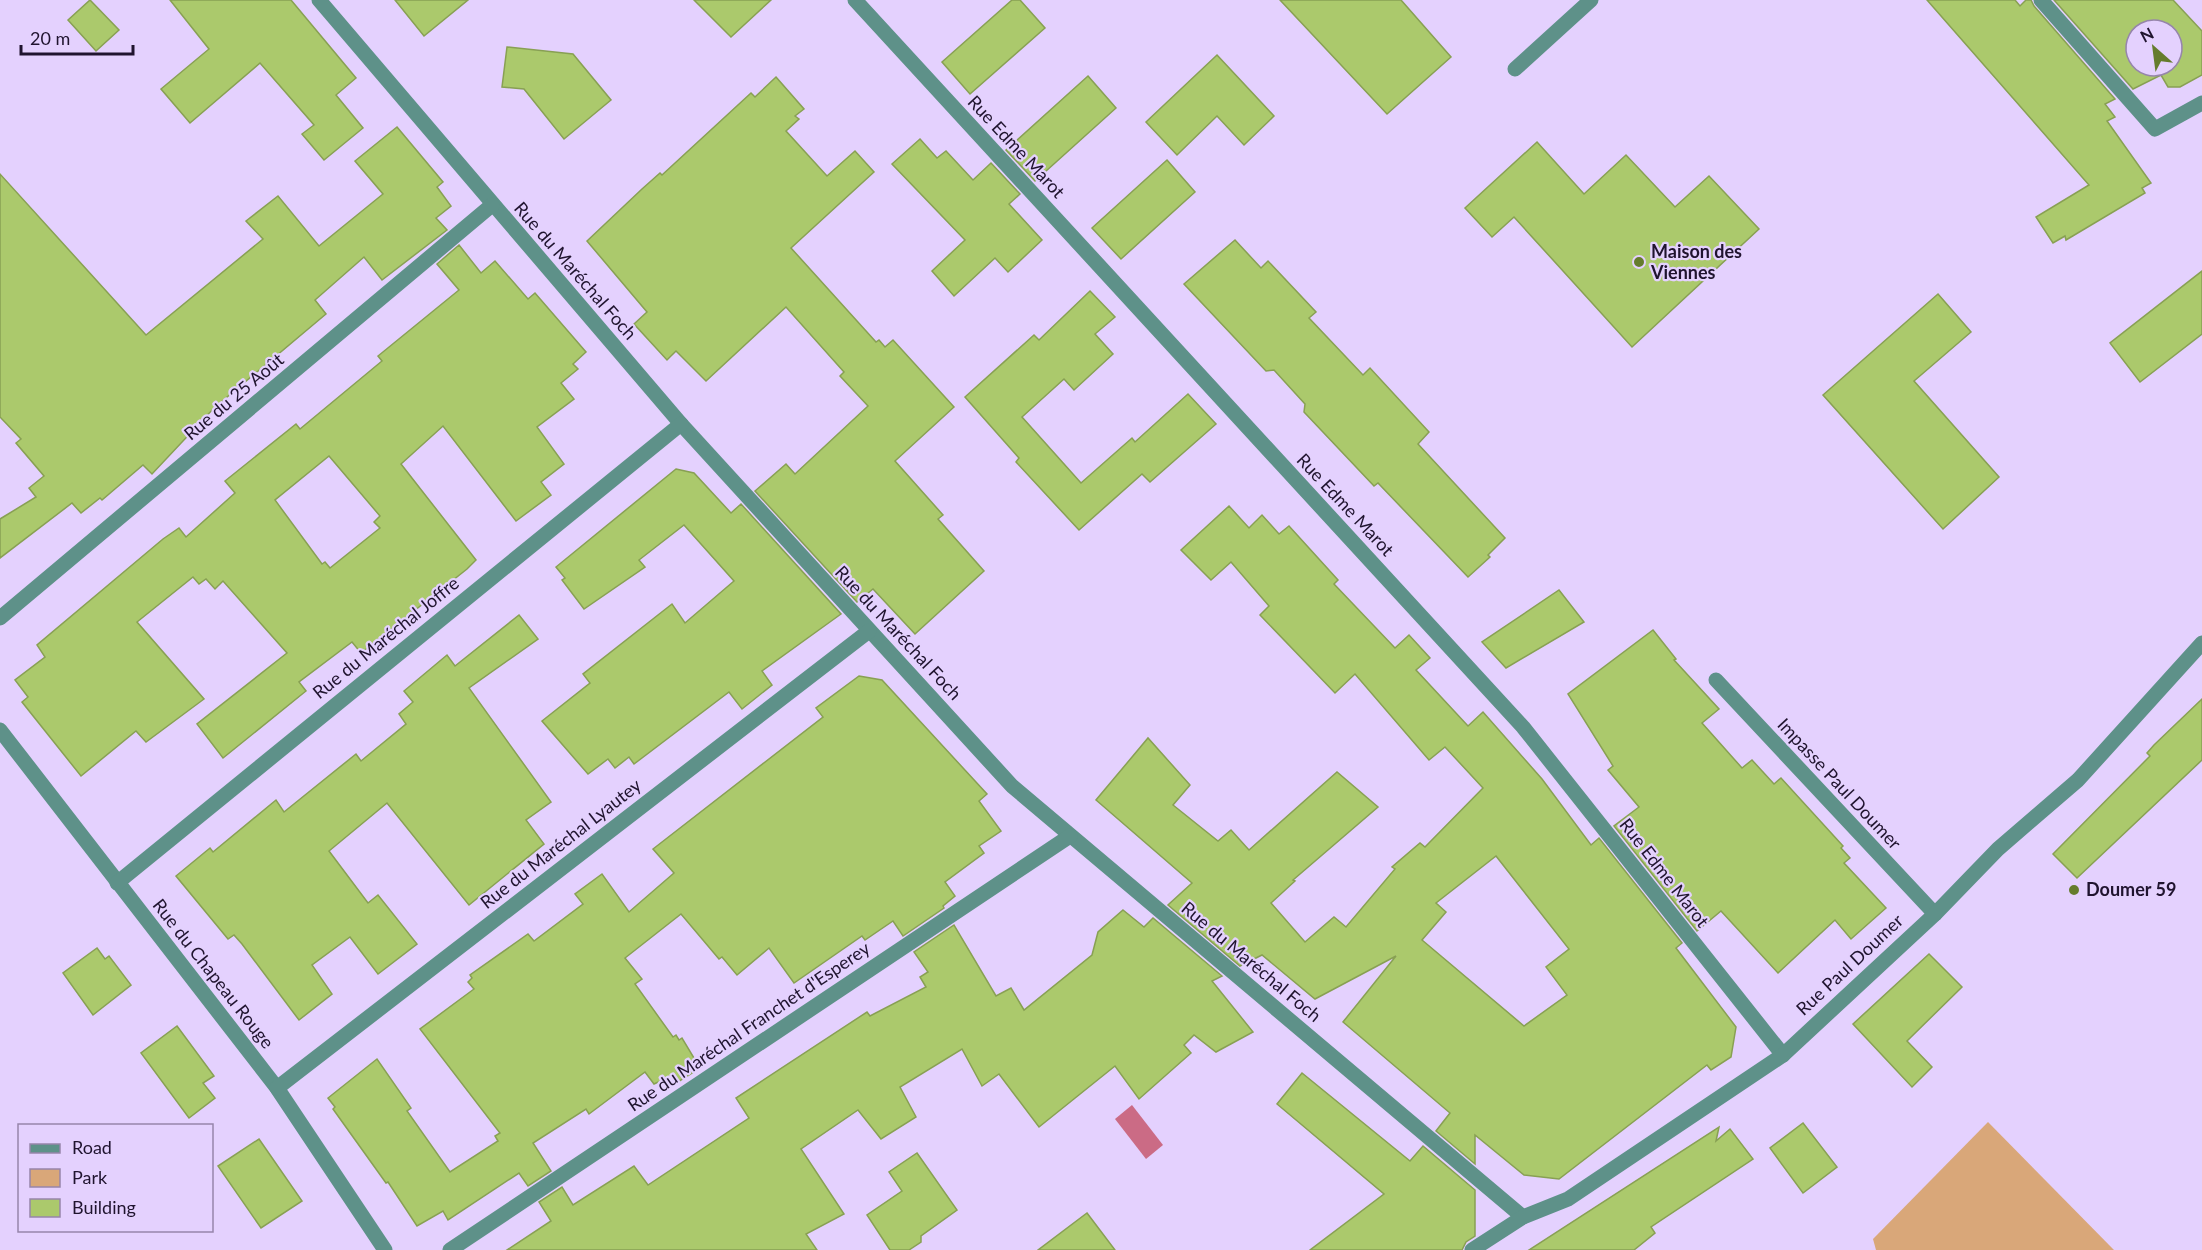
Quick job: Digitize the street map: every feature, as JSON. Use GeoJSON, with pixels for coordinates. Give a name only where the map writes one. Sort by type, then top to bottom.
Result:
{"type":"FeatureCollection","features":[{"type":"Feature","properties":{"kind":"street","name":"Rue du Maréchal Foch"},"geometry":{"type":"LineString","coordinates":[[319,0],[681,424],[1012,786],[1523,1217]]}},
{"type":"Feature","properties":{"kind":"street","name":"Rue Edme Marot"},"geometry":{"type":"LineString","coordinates":[[855,0],[1523,727],[1783,1055]]}},
{"type":"Feature","properties":{"kind":"street"},"geometry":{"type":"LineString","coordinates":[[1515,69],[1591,0]]}},
{"type":"Feature","properties":{"kind":"street"},"geometry":{"type":"LineString","coordinates":[[2040,0],[2155,129],[2202,103]]}},
{"type":"Feature","properties":{"kind":"street","name":"Rue du 25 Août"},"geometry":{"type":"LineString","coordinates":[[0,618],[492,205]]}},
{"type":"Feature","properties":{"kind":"street","name":"Rue du Maréchal Joffre"},"geometry":{"type":"LineString","coordinates":[[117,883],[681,424]]}},
{"type":"Feature","properties":{"kind":"street","name":"Rue du Maréchal Lyautey"},"geometry":{"type":"LineString","coordinates":[[277,1088],[869,631]]}},
{"type":"Feature","properties":{"kind":"street","name":"Rue Paul Doumer"},"geometry":{"type":"LineString","coordinates":[[1472,1250],[1523,1217],[1568,1199],[1783,1055],[1935,914],[1998,849],[2078,780],[2202,643]]}},
{"type":"Feature","properties":{"kind":"street","name":"Impasse Paul Doumer"},"geometry":{"type":"LineString","coordinates":[[1716,680],[1935,914]]}},
{"type":"Feature","properties":{"kind":"street","name":"Rue du Chapeau Rouge"},"geometry":{"type":"LineString","coordinates":[[0,729],[277,1088],[385,1250]]}},
{"type":"Feature","properties":{"kind":"street","name":"Rue du Maréchal Franchet d'Esperey"},"geometry":{"type":"LineString","coordinates":[[450,1250],[1070,836]]}},
{"type":"Feature","properties":{"kind":"green space"},"geometry":{"type":"Polygon","coordinates":[[[1988,1122],[2114,1250],[1876,1250],[1873,1239],[1988,1122]]]}},
{"type":"Feature","properties":{"kind":"shaded area"},"geometry":{"type":"Polygon","coordinates":[[[1132,1105],[1163,1145],[1146,1159],[1115,1119],[1132,1105]]]}},
{"type":"Feature","properties":{"kind":"building"},"geometry":{"type":"Polygon","coordinates":[[[90,0],[119,30],[96,51],[68,20],[90,0]]]}},
{"type":"Feature","properties":{"kind":"building"},"geometry":{"type":"Polygon","coordinates":[[[170,0],[291,0],[356,78],[336,95],[363,128],[324,160],[302,134],[314,125],[260,63],[190,123],[161,89],[209,49],[170,0]]]}},
{"type":"Feature","properties":{"kind":"building"},"geometry":{"type":"Polygon","coordinates":[[[395,0],[468,0],[424,36],[395,0]]]}},
{"type":"Feature","properties":{"kind":"building"},"geometry":{"type":"Polygon","coordinates":[[[694,0],[771,0],[731,37],[694,0]]]}},
{"type":"Feature","properties":{"kind":"building"},"geometry":{"type":"Polygon","coordinates":[[[1012,0],[1020,0],[1045,28],[970,94],[942,62],[1012,0]]]}},
{"type":"Feature","properties":{"kind":"building"},"geometry":{"type":"Polygon","coordinates":[[[1280,0],[1401,0],[1451,57],[1387,114],[1280,0]]]}},
{"type":"Feature","properties":{"kind":"building"},"geometry":{"type":"Polygon","coordinates":[[[1927,0],[2015,0],[2020,6],[2026,0],[2031,0],[2115,99],[2105,104],[2115,117],[2107,121],[2151,183],[2142,188],[2145,193],[2066,240],[2065,236],[2053,243],[2036,217],[2089,185],[1927,0]]]}},
{"type":"Feature","properties":{"kind":"building"},"geometry":{"type":"Polygon","coordinates":[[[2054,0],[2173,0],[2202,31],[2202,75],[2180,87],[2168,87],[2163,78],[2184,78],[2184,18],[2124,18],[2124,78],[2155,78],[2133,89],[2054,0]]]}},
{"type":"Feature","properties":{"kind":"building"},"geometry":{"type":"Polygon","coordinates":[[[507,47],[573,54],[611,100],[564,139],[524,89],[502,87],[507,47]]]}},
{"type":"Feature","properties":{"kind":"building"},"geometry":{"type":"Polygon","coordinates":[[[1217,55],[1274,116],[1244,145],[1217,116],[1177,155],[1146,122],[1217,55]]]}},
{"type":"Feature","properties":{"kind":"building"},"geometry":{"type":"Polygon","coordinates":[[[1088,76],[1116,108],[1035,181],[1006,150],[1088,76]]]}},
{"type":"Feature","properties":{"kind":"building"},"geometry":{"type":"Polygon","coordinates":[[[776,77],[804,109],[795,116],[799,119],[786,131],[827,176],[855,151],[874,172],[791,248],[876,342],[879,340],[885,347],[893,340],[954,407],[895,461],[943,515],[938,519],[984,571],[915,634],[873,589],[857,602],[755,491],[786,464],[795,474],[868,406],[840,376],[844,372],[786,307],[706,381],[676,351],[667,360],[634,324],[647,312],[587,241],[751,93],[755,97],[776,77]]]}},
{"type":"Feature","properties":{"kind":"building"},"geometry":{"type":"Polygon","coordinates":[[[397,127],[443,182],[437,187],[451,206],[436,218],[447,230],[382,280],[364,257],[315,300],[326,314],[214,408],[152,474],[143,465],[102,500],[100,498],[81,513],[72,503],[0,558],[0,519],[36,497],[29,488],[44,476],[16,443],[21,439],[0,417],[0,174],[146,335],[263,239],[246,221],[278,196],[319,246],[383,194],[355,161],[397,127]]]}},
{"type":"Feature","properties":{"kind":"building"},"geometry":{"type":"Polygon","coordinates":[[[920,139],[937,158],[946,151],[973,180],[991,163],[1020,194],[1009,204],[1042,240],[1008,272],[995,258],[954,296],[932,271],[965,240],[892,164],[920,139]]]}},
{"type":"Feature","properties":{"kind":"building","name":"Maison des Viennes"},"geometry":{"type":"Polygon","coordinates":[[[1537,142],[1584,194],[1626,155],[1675,207],[1709,176],[1759,229],[1632,347],[1514,217],[1492,237],[1465,208],[1537,142]]]}},
{"type":"Feature","properties":{"kind":"building"},"geometry":{"type":"Polygon","coordinates":[[[1167,160],[1195,192],[1121,259],[1092,228],[1167,160]]]}},
{"type":"Feature","properties":{"kind":"building"},"geometry":{"type":"Polygon","coordinates":[[[1235,240],[1261,268],[1268,261],[1316,312],[1309,318],[1363,375],[1370,368],[1429,432],[1418,444],[1505,538],[1488,555],[1490,557],[1468,577],[1378,483],[1374,486],[1304,412],[1305,404],[1274,370],[1266,371],[1184,284],[1235,240]]]}},
{"type":"Feature","properties":{"kind":"building"},"geometry":{"type":"Polygon","coordinates":[[[459,245],[481,273],[495,261],[528,299],[535,293],[586,352],[573,364],[578,369],[561,383],[574,399],[537,427],[564,464],[541,482],[551,495],[516,521],[443,426],[401,464],[476,560],[467,569],[361,653],[352,642],[299,682],[306,691],[223,758],[197,724],[287,653],[223,581],[215,589],[206,579],[199,584],[193,577],[137,622],[204,699],[146,742],[136,731],[81,776],[22,702],[28,697],[15,680],[45,657],[37,645],[163,539],[179,528],[186,537],[235,493],[225,481],[296,424],[300,429],[382,361],[378,356],[459,290],[437,264],[459,245]],[[329,456],[275,500],[322,564],[325,562],[330,568],[380,528],[374,522],[380,516],[329,456]]]}},
{"type":"Feature","properties":{"kind":"building"},"geometry":{"type":"Polygon","coordinates":[[[2202,271],[2202,334],[2140,382],[2110,343],[2202,271]]]}},
{"type":"Feature","properties":{"kind":"building"},"geometry":{"type":"Polygon","coordinates":[[[1090,291],[1115,317],[1095,334],[1113,354],[1074,390],[1064,379],[1022,417],[1081,483],[1132,438],[1135,442],[1188,394],[1216,424],[1150,482],[1142,474],[1079,530],[1016,462],[1019,458],[965,397],[1034,335],[1039,340],[1090,291]]]}},
{"type":"Feature","properties":{"kind":"building"},"geometry":{"type":"Polygon","coordinates":[[[1938,294],[1971,332],[1914,381],[1999,477],[1943,529],[1823,395],[1938,294]]]}},
{"type":"Feature","properties":{"kind":"building"},"geometry":{"type":"Polygon","coordinates":[[[676,469],[694,473],[731,513],[741,504],[841,614],[762,671],[772,685],[742,709],[729,692],[634,764],[629,757],[615,768],[608,759],[588,774],[542,721],[590,683],[583,674],[672,604],[685,623],[734,581],[684,525],[639,560],[645,567],[584,609],[562,580],[565,578],[556,567],[676,469]]]}},
{"type":"Feature","properties":{"kind":"building"},"geometry":{"type":"Polygon","coordinates":[[[1229,506],[1249,528],[1262,515],[1279,534],[1289,526],[1338,580],[1334,584],[1395,648],[1409,635],[1430,658],[1416,670],[1468,726],[1483,712],[1542,779],[1591,845],[1599,838],[1682,943],[1676,948],[1736,1027],[1731,1057],[1711,1070],[1707,1065],[1559,1179],[1524,1175],[1475,1135],[1475,1164],[1436,1131],[1450,1113],[1343,1022],[1396,956],[1315,999],[1262,955],[1240,966],[1168,905],[1192,883],[1096,800],[1148,738],[1190,785],[1173,805],[1218,841],[1231,830],[1249,850],[1337,772],[1378,807],[1293,880],[1295,881],[1271,903],[1305,942],[1334,917],[1346,927],[1395,869],[1392,867],[1420,843],[1425,847],[1483,788],[1445,747],[1429,760],[1355,674],[1335,693],[1260,615],[1269,606],[1231,562],[1211,580],[1181,550],[1229,506]],[[1496,856],[1436,903],[1446,912],[1422,940],[1524,1026],[1567,995],[1546,967],[1569,949],[1496,856]]]}},
{"type":"Feature","properties":{"kind":"building"},"geometry":{"type":"Polygon","coordinates":[[[1559,590],[1584,622],[1506,668],[1482,642],[1559,590]]]}},
{"type":"Feature","properties":{"kind":"building"},"geometry":{"type":"Polygon","coordinates":[[[519,615],[538,639],[469,688],[551,802],[526,820],[544,844],[469,905],[387,803],[329,851],[368,903],[378,895],[417,944],[378,974],[350,937],[312,965],[332,994],[299,1020],[242,944],[234,935],[228,939],[176,876],[210,848],[213,852],[276,800],[284,812],[356,754],[361,761],[406,724],[399,714],[413,702],[404,691],[447,655],[455,666],[519,615]]]}},
{"type":"Feature","properties":{"kind":"building"},"geometry":{"type":"Polygon","coordinates":[[[1653,630],[1676,659],[1674,660],[1719,709],[1702,723],[1742,768],[1752,760],[1774,784],[1781,778],[1843,846],[1841,848],[1850,858],[1844,863],[1886,908],[1851,939],[1835,920],[1778,973],[1721,911],[1697,931],[1614,826],[1639,807],[1608,770],[1613,766],[1568,694],[1653,630]]]}},
{"type":"Feature","properties":{"kind":"building"},"geometry":{"type":"Polygon","coordinates":[[[859,676],[882,680],[987,794],[979,801],[1001,831],[979,846],[984,853],[945,882],[955,896],[943,906],[944,908],[903,936],[893,921],[865,940],[862,936],[794,983],[769,948],[737,975],[722,957],[719,959],[681,914],[625,958],[642,979],[635,984],[673,1037],[676,1035],[679,1040],[682,1038],[700,1068],[670,1087],[665,1079],[654,1084],[645,1072],[589,1114],[586,1109],[533,1143],[551,1171],[528,1186],[519,1173],[448,1220],[443,1211],[417,1226],[388,1182],[386,1183],[333,1109],[335,1107],[328,1098],[377,1059],[411,1108],[407,1111],[450,1172],[498,1141],[495,1136],[500,1133],[420,1029],[474,989],[468,982],[472,978],[470,975],[528,934],[534,941],[583,904],[575,894],[602,874],[629,912],[674,873],[653,849],[823,717],[816,708],[859,676]]]}},
{"type":"Feature","properties":{"kind":"building"},"geometry":{"type":"Polygon","coordinates":[[[2202,699],[2202,760],[2077,878],[2053,854],[2150,756],[2147,753],[2154,745],[2202,699]]]}},
{"type":"Feature","properties":{"kind":"building"},"geometry":{"type":"Polygon","coordinates":[[[1123,910],[1144,927],[1153,918],[1222,976],[1212,981],[1253,1032],[1216,1052],[1194,1035],[1184,1045],[1191,1053],[1139,1099],[1115,1066],[1039,1127],[999,1074],[982,1086],[962,1049],[900,1087],[916,1117],[881,1139],[858,1110],[801,1149],[844,1214],[806,1234],[817,1250],[507,1250],[551,1221],[539,1202],[562,1187],[573,1205],[634,1166],[648,1185],[749,1118],[736,1098],[867,1012],[870,1016],[926,987],[920,977],[928,972],[914,952],[954,925],[996,996],[1011,988],[1024,1010],[1092,955],[1098,932],[1123,910]]]}},
{"type":"Feature","properties":{"kind":"building"},"geometry":{"type":"Polygon","coordinates":[[[97,948],[105,959],[109,956],[131,985],[93,1015],[63,973],[97,948]]]}},
{"type":"Feature","properties":{"kind":"building"},"geometry":{"type":"Polygon","coordinates":[[[1929,954],[1962,987],[1907,1041],[1932,1067],[1912,1087],[1853,1024],[1929,954]]]}},
{"type":"Feature","properties":{"kind":"building"},"geometry":{"type":"Polygon","coordinates":[[[177,1026],[214,1076],[203,1083],[215,1098],[189,1118],[141,1053],[177,1026]]]}},
{"type":"Feature","properties":{"kind":"building"},"geometry":{"type":"Polygon","coordinates":[[[1302,1073],[1410,1161],[1423,1146],[1475,1190],[1475,1236],[1466,1242],[1462,1250],[1310,1250],[1384,1194],[1277,1104],[1302,1073]]]}},
{"type":"Feature","properties":{"kind":"building"},"geometry":{"type":"Polygon","coordinates":[[[1803,1123],[1837,1167],[1803,1193],[1770,1148],[1803,1123]]]}},
{"type":"Feature","properties":{"kind":"building"},"geometry":{"type":"Polygon","coordinates":[[[1719,1127],[1716,1141],[1730,1129],[1753,1159],[1651,1227],[1655,1233],[1634,1250],[1529,1250],[1719,1127]]]}},
{"type":"Feature","properties":{"kind":"building"},"geometry":{"type":"Polygon","coordinates":[[[259,1139],[302,1201],[261,1228],[218,1166],[259,1139]]]}},
{"type":"Feature","properties":{"kind":"building"},"geometry":{"type":"Polygon","coordinates":[[[917,1153],[957,1210],[921,1236],[921,1242],[909,1250],[890,1250],[867,1215],[902,1191],[889,1172],[917,1153]]]}},
{"type":"Feature","properties":{"kind":"building"},"geometry":{"type":"Polygon","coordinates":[[[1087,1213],[1115,1250],[1038,1250],[1087,1213]]]}},
{"type":"Feature","properties":{"kind":"place","name":"Maison des Viennes"},"geometry":{"type":"Point","coordinates":[1639,262]}},
{"type":"Feature","properties":{"kind":"place","name":"Doumer 59"},"geometry":{"type":"Point","coordinates":[2074,890]}}]}
